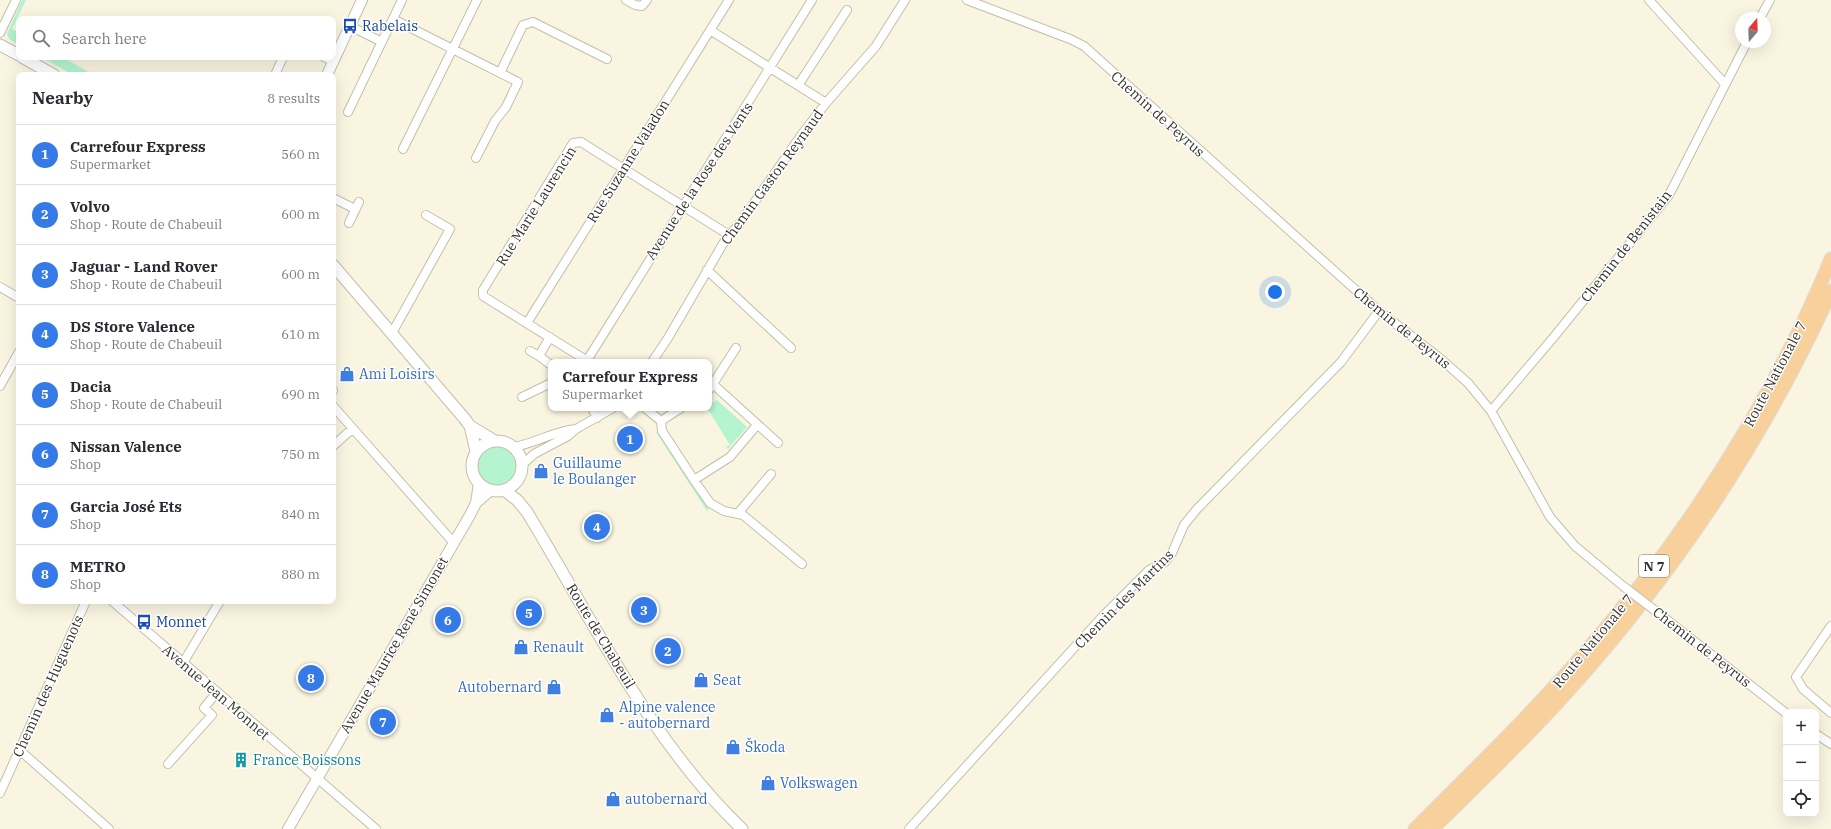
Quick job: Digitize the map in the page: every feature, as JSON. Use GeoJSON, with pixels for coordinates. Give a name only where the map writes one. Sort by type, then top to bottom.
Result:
{"type":"FeatureCollection","features":[{"type":"Feature","properties":{"kind":"highway","name":"Route Nationale 7"},"geometry":{"type":"LineString","coordinates":[[1415,829],[1558,684],[1618,614],[1679,532],[1719,472],[1763,398],[1808,311],[1831,259]]}},
{"type":"Feature","properties":{"kind":"highway","name":"Route Nationale 7"},"geometry":{"type":"LineString","coordinates":[[1432,829],[1519,743],[1567,692],[1618,633],[1659,581],[1708,512],[1755,437],[1794,366],[1831,291]]}},
{"type":"Feature","properties":{"kind":"main road"},"geometry":{"type":"LineString","coordinates":[[0,45],[16,53]]}},
{"type":"Feature","properties":{"kind":"main road"},"geometry":{"type":"LineString","coordinates":[[27,60],[49,72]]}},
{"type":"Feature","properties":{"kind":"main road"},"geometry":{"type":"LineString","coordinates":[[336,268],[470,426],[493,440],[508,442],[514,446],[522,458],[523,464],[521,476],[517,482],[504,490],[491,490],[479,483],[475,479],[472,468],[476,451],[481,446],[493,440]]}},
{"type":"Feature","properties":{"kind":"main road"},"geometry":{"type":"LineString","coordinates":[[470,426],[476,451]]}},
{"type":"Feature","properties":{"kind":"main road","name":"Route de Chabeuil"},"geometry":{"type":"LineString","coordinates":[[517,482],[527,512]]}},
{"type":"Feature","properties":{"kind":"main road","name":"Route de Chabeuil"},"geometry":{"type":"LineString","coordinates":[[504,490],[517,500],[527,512],[646,710],[697,781],[742,829]]}},
{"type":"Feature","properties":{"kind":"street"},"geometry":{"type":"LineString","coordinates":[[0,33],[16,0]]}},
{"type":"Feature","properties":{"kind":"street"},"geometry":{"type":"LineString","coordinates":[[336,47],[350,26],[362,0]]}},
{"type":"Feature","properties":{"kind":"street"},"geometry":{"type":"LineString","coordinates":[[348,112],[402,0]]}},
{"type":"Feature","properties":{"kind":"street"},"geometry":{"type":"LineString","coordinates":[[403,150],[477,0]]}},
{"type":"Feature","properties":{"kind":"street"},"geometry":{"type":"LineString","coordinates":[[626,0],[635,5],[642,6],[647,0]]}},
{"type":"Feature","properties":{"kind":"street","name":"Rue Suzanne Valadon"},"geometry":{"type":"LineString","coordinates":[[527,323],[729,0]]}},
{"type":"Feature","properties":{"kind":"street","name":"Avenue de la Rose des Vents"},"geometry":{"type":"LineString","coordinates":[[587,359],[812,0]]}},
{"type":"Feature","properties":{"kind":"street","name":"Chemin Gaston Reynaud"},"geometry":{"type":"LineString","coordinates":[[654,359],[668,338],[707,270],[730,235],[802,134],[826,103],[876,46],[905,0]]}},
{"type":"Feature","properties":{"kind":"street","name":"Chemin de Peyrus"},"geometry":{"type":"LineString","coordinates":[[967,0],[1070,39],[1084,46],[1379,311],[1441,359],[1468,383],[1491,411],[1550,517],[1575,546],[1623,586],[1783,711]]}},
{"type":"Feature","properties":{"kind":"street"},"geometry":{"type":"LineString","coordinates":[[1649,0],[1725,84]]}},
{"type":"Feature","properties":{"kind":"street"},"geometry":{"type":"LineString","coordinates":[[1763,12],[1770,0]]}},
{"type":"Feature","properties":{"kind":"street"},"geometry":{"type":"LineString","coordinates":[[799,84],[847,10]]}},
{"type":"Feature","properties":{"kind":"street"},"geometry":{"type":"LineString","coordinates":[[393,19],[518,82],[506,107],[495,121],[476,158]]}},
{"type":"Feature","properties":{"kind":"street"},"geometry":{"type":"LineString","coordinates":[[500,73],[523,25],[533,22],[607,59]]}},
{"type":"Feature","properties":{"kind":"street"},"geometry":{"type":"LineString","coordinates":[[350,26],[382,42]]}},
{"type":"Feature","properties":{"kind":"street"},"geometry":{"type":"LineString","coordinates":[[710,30],[799,84],[826,103]]}},
{"type":"Feature","properties":{"kind":"street","name":"Chemin de Benistain"},"geometry":{"type":"LineString","coordinates":[[1491,411],[1553,338],[1669,195],[1744,48]]}},
{"type":"Feature","properties":{"kind":"street"},"geometry":{"type":"LineString","coordinates":[[276,72],[282,60]]}},
{"type":"Feature","properties":{"kind":"street"},"geometry":{"type":"LineString","coordinates":[[327,72],[328,60]]}},
{"type":"Feature","properties":{"kind":"street","name":"Rue Marie Laurencin"},"geometry":{"type":"LineString","coordinates":[[583,359],[483,296],[483,290],[573,143],[581,142],[730,235]]}},
{"type":"Feature","properties":{"kind":"street"},"geometry":{"type":"LineString","coordinates":[[336,199],[357,206],[349,223]]}},
{"type":"Feature","properties":{"kind":"street"},"geometry":{"type":"LineString","coordinates":[[392,333],[450,229],[426,215]]}},
{"type":"Feature","properties":{"kind":"street"},"geometry":{"type":"LineString","coordinates":[[707,270],[791,348]]}},
{"type":"Feature","properties":{"kind":"street"},"geometry":{"type":"LineString","coordinates":[[0,287],[16,296]]}},
{"type":"Feature","properties":{"kind":"street","name":"Chemin des Martins"},"geometry":{"type":"LineString","coordinates":[[909,829],[1104,616],[1149,570],[1164,562],[1172,553],[1184,525],[1197,509],[1341,362],[1379,311]]}},
{"type":"Feature","properties":{"kind":"street"},"geometry":{"type":"LineString","coordinates":[[539,356],[550,337]]}},
{"type":"Feature","properties":{"kind":"street"},"geometry":{"type":"LineString","coordinates":[[712,386],[736,348]]}},
{"type":"Feature","properties":{"kind":"street"},"geometry":{"type":"LineString","coordinates":[[530,351],[548,363]]}},
{"type":"Feature","properties":{"kind":"street"},"geometry":{"type":"LineString","coordinates":[[0,386],[16,357]]}},
{"type":"Feature","properties":{"kind":"street"},"geometry":{"type":"LineString","coordinates":[[522,397],[548,384]]}},
{"type":"Feature","properties":{"kind":"street"},"geometry":{"type":"LineString","coordinates":[[712,389],[758,425],[778,443]]}},
{"type":"Feature","properties":{"kind":"street"},"geometry":{"type":"LineString","coordinates":[[336,410],[454,542]]}},
{"type":"Feature","properties":{"kind":"street"},"geometry":{"type":"LineString","coordinates":[[594,411],[597,418]]}},
{"type":"Feature","properties":{"kind":"street"},"geometry":{"type":"LineString","coordinates":[[523,464],[534,454],[568,436],[576,429],[608,411]]}},
{"type":"Feature","properties":{"kind":"street"},"geometry":{"type":"LineString","coordinates":[[649,411],[661,421],[662,431],[710,503],[724,511],[739,512],[802,564]]}},
{"type":"Feature","properties":{"kind":"street"},"geometry":{"type":"LineString","coordinates":[[661,421],[676,411]]}},
{"type":"Feature","properties":{"kind":"street"},"geometry":{"type":"LineString","coordinates":[[694,480],[730,457],[758,425]]}},
{"type":"Feature","properties":{"kind":"street"},"geometry":{"type":"LineString","coordinates":[[336,443],[352,429]]}},
{"type":"Feature","properties":{"kind":"street"},"geometry":{"type":"LineString","coordinates":[[514,446],[534,442],[565,430],[576,429]]}},
{"type":"Feature","properties":{"kind":"street"},"geometry":{"type":"LineString","coordinates":[[739,512],[771,474]]}},
{"type":"Feature","properties":{"kind":"street","name":"Avenue Maurice René Simonet"},"geometry":{"type":"LineString","coordinates":[[476,503],[479,483]]}},
{"type":"Feature","properties":{"kind":"street","name":"Avenue Maurice René Simonet"},"geometry":{"type":"LineString","coordinates":[[288,829],[476,503],[491,490]]}},
{"type":"Feature","properties":{"kind":"street","name":"Chemin des Huguenots"},"geometry":{"type":"LineString","coordinates":[[0,793],[85,604]]}},
{"type":"Feature","properties":{"kind":"street","name":"Avenue Jean Monnet"},"geometry":{"type":"LineString","coordinates":[[115,604],[376,829]]}},
{"type":"Feature","properties":{"kind":"street"},"geometry":{"type":"LineString","coordinates":[[183,663],[218,604]]}},
{"type":"Feature","properties":{"kind":"street"},"geometry":{"type":"LineString","coordinates":[[1831,626],[1796,677],[1803,689],[1831,713]]}},
{"type":"Feature","properties":{"kind":"street"},"geometry":{"type":"LineString","coordinates":[[168,764],[212,715],[204,708],[217,692]]}},
{"type":"Feature","properties":{"kind":"street"},"geometry":{"type":"LineString","coordinates":[[1819,736],[1831,744]]}},
{"type":"Feature","properties":{"kind":"street"},"geometry":{"type":"LineString","coordinates":[[18,752],[24,754],[109,829]]}},
{"type":"Feature","properties":{"kind":"green space"},"geometry":{"type":"Polygon","coordinates":[[[22,0],[26,0],[18,16],[16,16],[16,21],[12,29],[16,31],[16,43],[9,39],[7,34],[22,0]]]}},
{"type":"Feature","properties":{"kind":"green space"},"geometry":{"type":"Polygon","coordinates":[[[46,60],[67,60],[89,72],[68,72],[46,60]]]}},
{"type":"Feature","properties":{"kind":"green space"},"geometry":{"type":"Polygon","coordinates":[[[717,400],[747,427],[728,449],[726,447],[730,445],[709,411],[712,411],[712,403],[717,400]]]}},
{"type":"Feature","properties":{"kind":"green space"},"geometry":{"type":"Polygon","coordinates":[[[656,432],[659,433],[701,497],[710,507],[707,511],[656,432]]]}},
{"type":"Feature","properties":{"kind":"green space"},"geometry":{"type":"Polygon","coordinates":[[[497,444],[512,450],[518,465],[512,480],[497,486],[482,480],[476,465],[482,450],[497,444]]]}},
{"type":"Feature","properties":{"kind":"place","name":"Rabelais"},"geometry":{"type":"Point","coordinates":[350,26]}},
{"type":"Feature","properties":{"kind":"place","name":"Ami Loisirs"},"geometry":{"type":"Point","coordinates":[347,374]}},
{"type":"Feature","properties":{"kind":"place","name":"Carrefour Express"},"geometry":{"type":"Point","coordinates":[630,439]}},
{"type":"Feature","properties":{"kind":"place","name":"Guillaume le Boulanger"},"geometry":{"type":"Point","coordinates":[541,471]}},
{"type":"Feature","properties":{"kind":"place","name":"DS Store Valence"},"geometry":{"type":"Point","coordinates":[597,527]}},
{"type":"Feature","properties":{"kind":"place","name":"Jaguar - Land Rover"},"geometry":{"type":"Point","coordinates":[644,610]}},
{"type":"Feature","properties":{"kind":"place","name":"Dacia"},"geometry":{"type":"Point","coordinates":[529,613]}},
{"type":"Feature","properties":{"kind":"place","name":"Nissan Valence"},"geometry":{"type":"Point","coordinates":[448,620]}},
{"type":"Feature","properties":{"kind":"place","name":"Monnet"},"geometry":{"type":"Point","coordinates":[144,622]}},
{"type":"Feature","properties":{"kind":"place","name":"Renault"},"geometry":{"type":"Point","coordinates":[521,647]}},
{"type":"Feature","properties":{"kind":"place","name":"Volvo"},"geometry":{"type":"Point","coordinates":[668,651]}},
{"type":"Feature","properties":{"kind":"place","name":"METRO"},"geometry":{"type":"Point","coordinates":[311,678]}},
{"type":"Feature","properties":{"kind":"place","name":"Seat"},"geometry":{"type":"Point","coordinates":[701,680]}},
{"type":"Feature","properties":{"kind":"place","name":"Autobernard"},"geometry":{"type":"Point","coordinates":[554,687]}},
{"type":"Feature","properties":{"kind":"place","name":"Alpine valence - autobernard"},"geometry":{"type":"Point","coordinates":[607,715]}},
{"type":"Feature","properties":{"kind":"place","name":"Garcia José Ets"},"geometry":{"type":"Point","coordinates":[383,722]}},
{"type":"Feature","properties":{"kind":"place","name":"Škoda"},"geometry":{"type":"Point","coordinates":[733,747]}},
{"type":"Feature","properties":{"kind":"place","name":"France Boissons"},"geometry":{"type":"Point","coordinates":[241,760]}},
{"type":"Feature","properties":{"kind":"place","name":"Volkswagen"},"geometry":{"type":"Point","coordinates":[768,783]}},
{"type":"Feature","properties":{"kind":"place","name":"autobernard"},"geometry":{"type":"Point","coordinates":[613,799]}}]}
